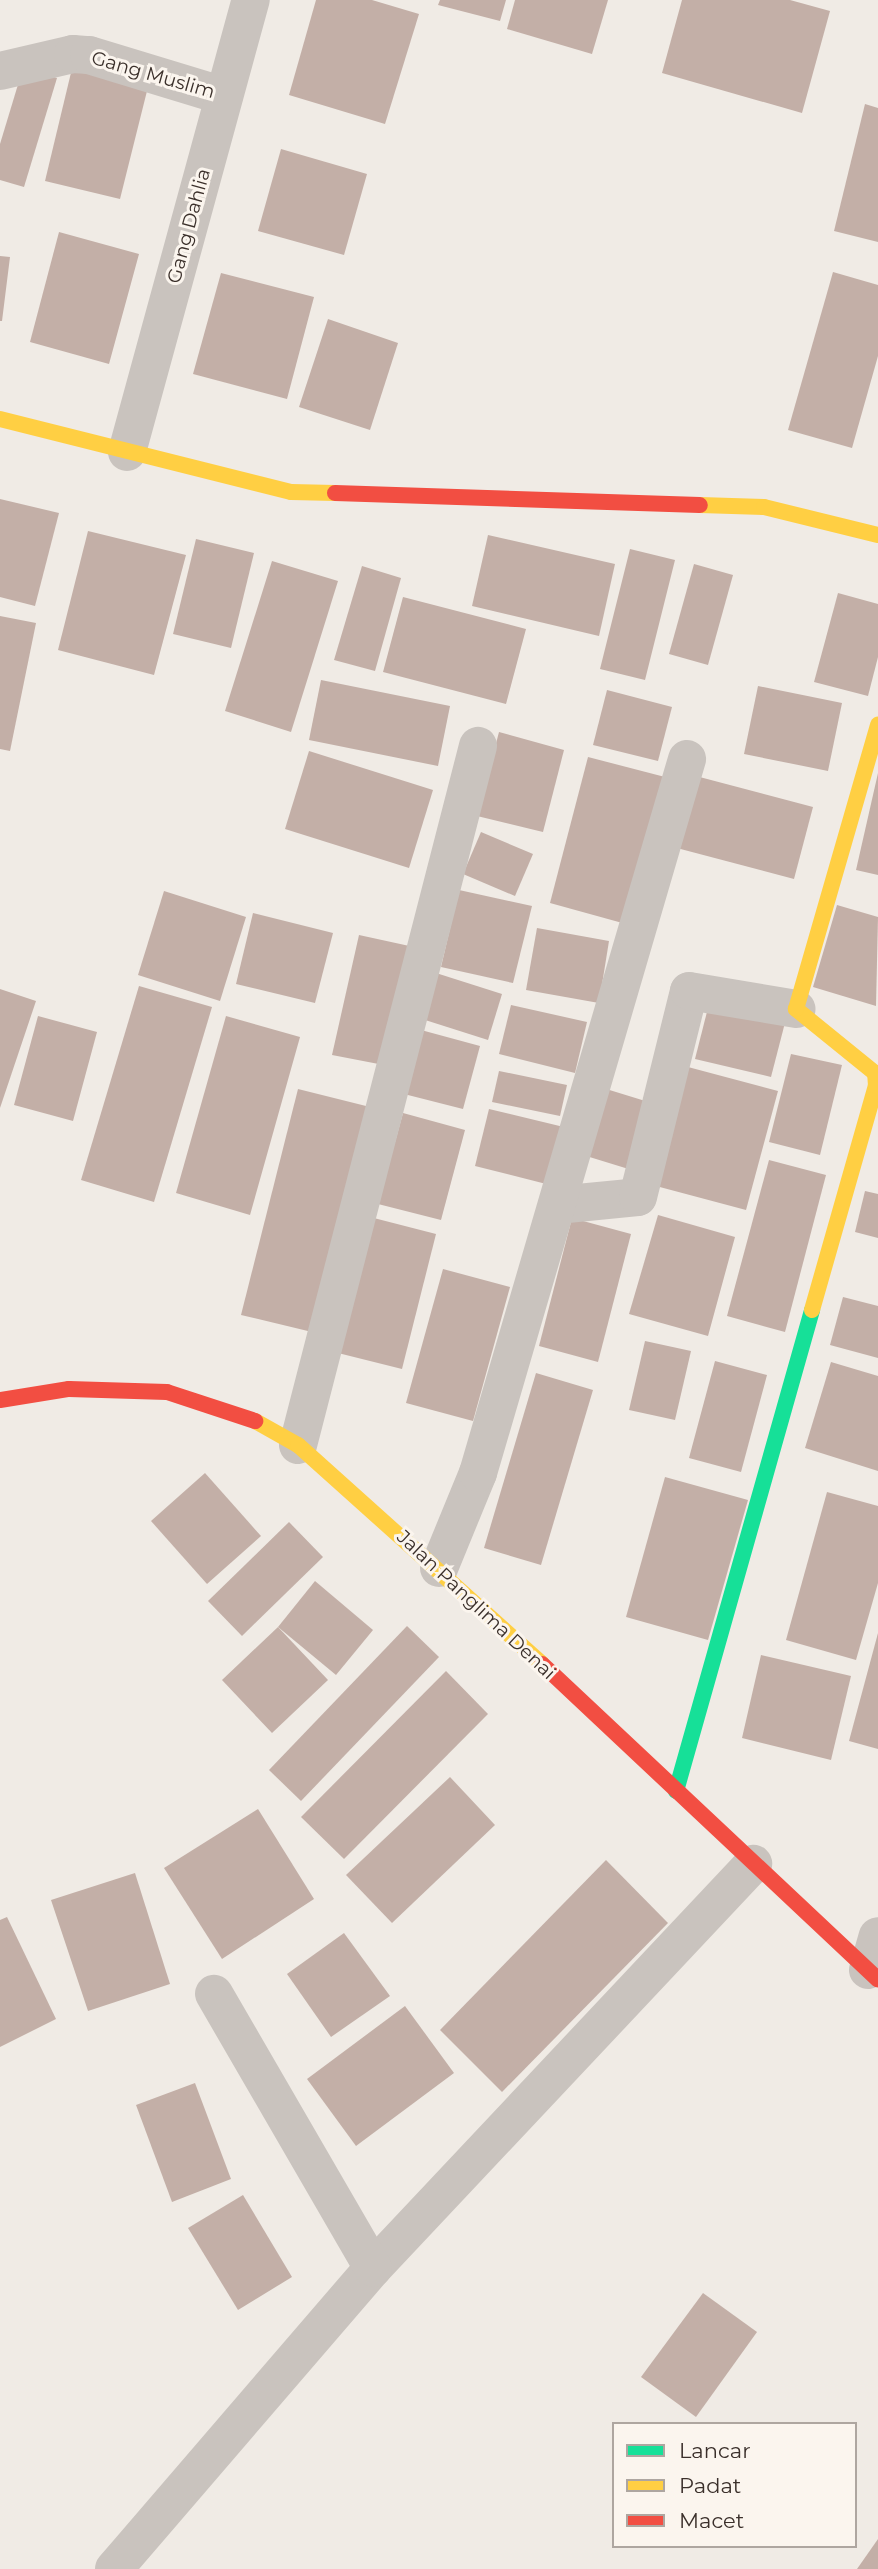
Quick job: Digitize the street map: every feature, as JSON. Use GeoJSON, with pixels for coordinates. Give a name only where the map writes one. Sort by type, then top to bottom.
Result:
{"type":"FeatureCollection","features":[{"type":"Feature","properties":{"kind":"street","name":"Gang Dahlia"},"geometry":{"type":"LineString","coordinates":[[127,452],[251,0]]}},
{"type":"Feature","properties":{"kind":"street","name":"Gang Muslim"},"geometry":{"type":"LineString","coordinates":[[0,71],[73,54],[89,55],[224,96]]}},
{"type":"Feature","properties":{"kind":"street"},"geometry":{"type":"LineString","coordinates":[[0,419],[290,492],[764,507],[878,535]]}},
{"type":"Feature","properties":{"kind":"street"},"geometry":{"type":"LineString","coordinates":[[796,1009],[878,725]]}},
{"type":"Feature","properties":{"kind":"street"},"geometry":{"type":"LineString","coordinates":[[298,1444],[478,746]]}},
{"type":"Feature","properties":{"kind":"street"},"geometry":{"type":"LineString","coordinates":[[439,1568],[478,1473],[687,759]]}},
{"type":"Feature","properties":{"kind":"street"},"geometry":{"type":"LineString","coordinates":[[557,1205],[638,1197],[680,1009],[689,991],[796,1009],[875,1073],[876,1086],[676,1791]]}},
{"type":"Feature","properties":{"kind":"street","name":"Jalan Panglima Denai"},"geometry":{"type":"LineString","coordinates":[[0,1400],[69,1389],[167,1392],[245,1415],[298,1444],[439,1568],[753,1864],[874,1962]]}},
{"type":"Feature","properties":{"kind":"street"},"geometry":{"type":"LineString","coordinates":[[114,2569],[373,2268],[753,1864]]}},
{"type":"Feature","properties":{"kind":"street"},"geometry":{"type":"LineString","coordinates":[[214,1994],[373,2268]]}},
{"type":"Feature","properties":{"kind":"building"},"geometry":{"type":"Polygon","coordinates":[[[316,0],[372,0],[419,14],[385,124],[289,95],[316,0]]]}},
{"type":"Feature","properties":{"kind":"building"},"geometry":{"type":"Polygon","coordinates":[[[440,0],[506,0],[500,21],[438,5],[440,0]]]}},
{"type":"Feature","properties":{"kind":"building"},"geometry":{"type":"Polygon","coordinates":[[[515,0],[608,0],[592,54],[507,29],[515,0]]]}},
{"type":"Feature","properties":{"kind":"building"},"geometry":{"type":"Polygon","coordinates":[[[682,0],[790,0],[830,11],[802,113],[662,73],[682,0]]]}},
{"type":"Feature","properties":{"kind":"building"},"geometry":{"type":"Polygon","coordinates":[[[75,56],[151,75],[120,199],[45,181],[75,56]]]}},
{"type":"Feature","properties":{"kind":"building"},"geometry":{"type":"Polygon","coordinates":[[[23,68],[57,78],[24,187],[0,180],[0,144],[23,68]]]}},
{"type":"Feature","properties":{"kind":"building"},"geometry":{"type":"Polygon","coordinates":[[[865,104],[878,108],[878,242],[834,231],[865,104]]]}},
{"type":"Feature","properties":{"kind":"building"},"geometry":{"type":"Polygon","coordinates":[[[281,149],[367,174],[344,255],[258,231],[281,149]]]}},
{"type":"Feature","properties":{"kind":"building"},"geometry":{"type":"Polygon","coordinates":[[[59,232],[139,254],[109,364],[30,342],[59,232]]]}},
{"type":"Feature","properties":{"kind":"building"},"geometry":{"type":"Polygon","coordinates":[[[0,256],[10,257],[2,321],[0,321],[0,256]]]}},
{"type":"Feature","properties":{"kind":"building"},"geometry":{"type":"Polygon","coordinates":[[[833,272],[878,285],[878,356],[852,448],[788,430],[833,272]]]}},
{"type":"Feature","properties":{"kind":"building"},"geometry":{"type":"Polygon","coordinates":[[[221,273],[314,297],[287,399],[193,374],[221,273]]]}},
{"type":"Feature","properties":{"kind":"building"},"geometry":{"type":"Polygon","coordinates":[[[328,319],[398,343],[370,430],[299,407],[328,319]]]}},
{"type":"Feature","properties":{"kind":"building"},"geometry":{"type":"Polygon","coordinates":[[[0,499],[59,513],[35,606],[0,597],[0,499]]]}},
{"type":"Feature","properties":{"kind":"building"},"geometry":{"type":"Polygon","coordinates":[[[88,531],[186,555],[154,675],[58,650],[88,531]]]}},
{"type":"Feature","properties":{"kind":"building"},"geometry":{"type":"Polygon","coordinates":[[[488,535],[615,564],[599,636],[472,606],[488,535]]]}},
{"type":"Feature","properties":{"kind":"building"},"geometry":{"type":"Polygon","coordinates":[[[196,539],[254,553],[231,648],[173,634],[196,539]]]}},
{"type":"Feature","properties":{"kind":"building"},"geometry":{"type":"Polygon","coordinates":[[[630,549],[675,560],[645,680],[600,669],[630,549]]]}},
{"type":"Feature","properties":{"kind":"building"},"geometry":{"type":"Polygon","coordinates":[[[272,561],[338,581],[291,732],[225,711],[272,561]]]}},
{"type":"Feature","properties":{"kind":"building"},"geometry":{"type":"Polygon","coordinates":[[[694,564],[733,575],[708,665],[669,654],[694,564]]]}},
{"type":"Feature","properties":{"kind":"building"},"geometry":{"type":"Polygon","coordinates":[[[362,566],[401,578],[375,671],[334,660],[362,566]]]}},
{"type":"Feature","properties":{"kind":"building"},"geometry":{"type":"Polygon","coordinates":[[[838,593],[878,604],[878,657],[868,696],[814,682],[838,593]]]}},
{"type":"Feature","properties":{"kind":"building"},"geometry":{"type":"Polygon","coordinates":[[[403,597],[526,629],[506,704],[383,672],[403,597]]]}},
{"type":"Feature","properties":{"kind":"building"},"geometry":{"type":"Polygon","coordinates":[[[0,616],[36,623],[10,751],[0,749],[0,616]]]}},
{"type":"Feature","properties":{"kind":"building"},"geometry":{"type":"Polygon","coordinates":[[[321,680],[450,706],[438,766],[309,740],[321,680]]]}},
{"type":"Feature","properties":{"kind":"building"},"geometry":{"type":"Polygon","coordinates":[[[758,686],[842,703],[828,771],[744,754],[758,686]]]}},
{"type":"Feature","properties":{"kind":"building"},"geometry":{"type":"Polygon","coordinates":[[[607,690],[672,707],[658,761],[593,745],[607,690]]]}},
{"type":"Feature","properties":{"kind":"building"},"geometry":{"type":"Polygon","coordinates":[[[499,732],[564,750],[543,832],[477,816],[499,732]]]}},
{"type":"Feature","properties":{"kind":"building"},"geometry":{"type":"Polygon","coordinates":[[[309,751],[433,790],[409,868],[285,829],[309,751]]]}},
{"type":"Feature","properties":{"kind":"building"},"geometry":{"type":"Polygon","coordinates":[[[588,757],[665,777],[626,924],[550,903],[588,757]]]}},
{"type":"Feature","properties":{"kind":"building"},"geometry":{"type":"Polygon","coordinates":[[[878,773],[878,875],[856,870],[878,773]]]}},
{"type":"Feature","properties":{"kind":"building"},"geometry":{"type":"Polygon","coordinates":[[[692,775],[813,807],[794,879],[673,847],[692,775]]]}},
{"type":"Feature","properties":{"kind":"building"},"geometry":{"type":"Polygon","coordinates":[[[481,832],[533,854],[515,896],[463,874],[481,832]]]}},
{"type":"Feature","properties":{"kind":"building"},"geometry":{"type":"Polygon","coordinates":[[[459,890],[532,906],[513,983],[441,967],[459,890]]]}},
{"type":"Feature","properties":{"kind":"building"},"geometry":{"type":"Polygon","coordinates":[[[164,891],[246,917],[220,1001],[138,975],[164,891]]]}},
{"type":"Feature","properties":{"kind":"building"},"geometry":{"type":"Polygon","coordinates":[[[837,905],[878,917],[876,1006],[813,987],[837,905]]]}},
{"type":"Feature","properties":{"kind":"building"},"geometry":{"type":"Polygon","coordinates":[[[253,913],[333,933],[315,1003],[236,984],[253,913]]]}},
{"type":"Feature","properties":{"kind":"building"},"geometry":{"type":"Polygon","coordinates":[[[537,928],[609,941],[599,1003],[526,990],[537,928]]]}},
{"type":"Feature","properties":{"kind":"building"},"geometry":{"type":"Polygon","coordinates":[[[359,935],[414,947],[389,1066],[332,1055],[359,935]]]}},
{"type":"Feature","properties":{"kind":"building"},"geometry":{"type":"Polygon","coordinates":[[[436,973],[502,994],[488,1040],[422,1019],[436,973]]]}},
{"type":"Feature","properties":{"kind":"building"},"geometry":{"type":"Polygon","coordinates":[[[139,986],[212,1007],[154,1202],[81,1180],[139,986]]]}},
{"type":"Feature","properties":{"kind":"building"},"geometry":{"type":"Polygon","coordinates":[[[0,989],[36,1001],[0,1108],[0,989]]]}},
{"type":"Feature","properties":{"kind":"building"},"geometry":{"type":"Polygon","coordinates":[[[711,996],[787,1015],[771,1077],[695,1059],[711,996]]]}},
{"type":"Feature","properties":{"kind":"building"},"geometry":{"type":"Polygon","coordinates":[[[511,1005],[587,1022],[575,1073],[499,1054],[511,1005]]]}},
{"type":"Feature","properties":{"kind":"building"},"geometry":{"type":"Polygon","coordinates":[[[38,1016],[97,1032],[73,1121],[14,1105],[38,1016]]]}},
{"type":"Feature","properties":{"kind":"building"},"geometry":{"type":"Polygon","coordinates":[[[226,1016],[300,1037],[250,1215],[176,1193],[226,1016]]]}},
{"type":"Feature","properties":{"kind":"building"},"geometry":{"type":"Polygon","coordinates":[[[421,1030],[480,1046],[463,1109],[404,1094],[421,1030]]]}},
{"type":"Feature","properties":{"kind":"building"},"geometry":{"type":"Polygon","coordinates":[[[791,1054],[842,1065],[820,1155],[769,1142],[791,1054]]]}},
{"type":"Feature","properties":{"kind":"building"},"geometry":{"type":"Polygon","coordinates":[[[688,1067],[778,1091],[746,1210],[656,1186],[688,1067]]]}},
{"type":"Feature","properties":{"kind":"building"},"geometry":{"type":"Polygon","coordinates":[[[499,1071],[567,1085],[560,1116],[492,1102],[499,1071]]]}},
{"type":"Feature","properties":{"kind":"building"},"geometry":{"type":"Polygon","coordinates":[[[603,1088],[655,1104],[635,1171],[583,1155],[603,1088]]]}},
{"type":"Feature","properties":{"kind":"building"},"geometry":{"type":"Polygon","coordinates":[[[298,1089],[370,1107],[312,1332],[241,1315],[298,1089]]]}},
{"type":"Feature","properties":{"kind":"building"},"geometry":{"type":"Polygon","coordinates":[[[489,1109],[572,1129],[558,1187],[475,1166],[489,1109]]]}},
{"type":"Feature","properties":{"kind":"building"},"geometry":{"type":"Polygon","coordinates":[[[403,1113],[465,1130],[441,1220],[378,1204],[403,1113]]]}},
{"type":"Feature","properties":{"kind":"building"},"geometry":{"type":"Polygon","coordinates":[[[769,1160],[826,1175],[785,1332],[727,1316],[769,1160]]]}},
{"type":"Feature","properties":{"kind":"building"},"geometry":{"type":"Polygon","coordinates":[[[865,1191],[878,1194],[878,1238],[855,1232],[865,1191]]]}},
{"type":"Feature","properties":{"kind":"building"},"geometry":{"type":"Polygon","coordinates":[[[658,1215],[735,1237],[708,1336],[629,1314],[658,1215]]]}},
{"type":"Feature","properties":{"kind":"building"},"geometry":{"type":"Polygon","coordinates":[[[366,1216],[436,1234],[402,1369],[330,1351],[366,1216]]]}},
{"type":"Feature","properties":{"kind":"building"},"geometry":{"type":"Polygon","coordinates":[[[572,1218],[631,1234],[598,1362],[539,1346],[572,1218]]]}},
{"type":"Feature","properties":{"kind":"building"},"geometry":{"type":"Polygon","coordinates":[[[443,1269],[510,1287],[473,1421],[406,1403],[443,1269]]]}},
{"type":"Feature","properties":{"kind":"building"},"geometry":{"type":"Polygon","coordinates":[[[843,1297],[878,1306],[878,1358],[830,1345],[843,1297]]]}},
{"type":"Feature","properties":{"kind":"building"},"geometry":{"type":"Polygon","coordinates":[[[645,1341],[691,1351],[675,1420],[629,1410],[645,1341]]]}},
{"type":"Feature","properties":{"kind":"building"},"geometry":{"type":"Polygon","coordinates":[[[715,1361],[767,1375],[741,1472],[689,1458],[715,1361]]]}},
{"type":"Feature","properties":{"kind":"building"},"geometry":{"type":"Polygon","coordinates":[[[831,1362],[878,1376],[878,1471],[805,1448],[831,1362]]]}},
{"type":"Feature","properties":{"kind":"building"},"geometry":{"type":"Polygon","coordinates":[[[536,1373],[593,1390],[541,1565],[484,1548],[536,1373]]]}},
{"type":"Feature","properties":{"kind":"building"},"geometry":{"type":"Polygon","coordinates":[[[205,1473],[261,1536],[207,1584],[151,1521],[205,1473]]]}},
{"type":"Feature","properties":{"kind":"building"},"geometry":{"type":"Polygon","coordinates":[[[665,1477],[748,1500],[708,1640],[626,1617],[665,1477]]]}},
{"type":"Feature","properties":{"kind":"building"},"geometry":{"type":"Polygon","coordinates":[[[827,1492],[878,1506],[878,1583],[856,1660],[786,1640],[827,1492]]]}},
{"type":"Feature","properties":{"kind":"building"},"geometry":{"type":"Polygon","coordinates":[[[289,1522],[323,1557],[242,1636],[208,1601],[289,1522]]]}},
{"type":"Feature","properties":{"kind":"building"},"geometry":{"type":"Polygon","coordinates":[[[315,1581],[373,1630],[336,1675],[278,1627],[315,1581]]]}},
{"type":"Feature","properties":{"kind":"building"},"geometry":{"type":"Polygon","coordinates":[[[407,1626],[439,1657],[301,1801],[269,1770],[407,1626]]]}},
{"type":"Feature","properties":{"kind":"building"},"geometry":{"type":"Polygon","coordinates":[[[278,1627],[328,1680],[272,1733],[222,1680],[278,1627]]]}},
{"type":"Feature","properties":{"kind":"building"},"geometry":{"type":"Polygon","coordinates":[[[878,1633],[878,1749],[849,1741],[878,1633]]]}},
{"type":"Feature","properties":{"kind":"building"},"geometry":{"type":"Polygon","coordinates":[[[761,1655],[851,1676],[831,1760],[742,1738],[761,1655]]]}},
{"type":"Feature","properties":{"kind":"building"},"geometry":{"type":"Polygon","coordinates":[[[446,1671],[488,1714],[344,1859],[301,1817],[446,1671]]]}},
{"type":"Feature","properties":{"kind":"building"},"geometry":{"type":"Polygon","coordinates":[[[450,1777],[495,1825],[392,1923],[346,1875],[450,1777]]]}},
{"type":"Feature","properties":{"kind":"building"},"geometry":{"type":"Polygon","coordinates":[[[258,1809],[314,1899],[222,1959],[164,1868],[258,1809]]]}},
{"type":"Feature","properties":{"kind":"building"},"geometry":{"type":"Polygon","coordinates":[[[606,1860],[668,1923],[502,2092],[440,2030],[606,1860]]]}},
{"type":"Feature","properties":{"kind":"building"},"geometry":{"type":"Polygon","coordinates":[[[135,1873],[170,1984],[88,2011],[51,1900],[135,1873]]]}},
{"type":"Feature","properties":{"kind":"building"},"geometry":{"type":"Polygon","coordinates":[[[7,1917],[56,2019],[0,2047],[0,1920],[7,1917]]]}},
{"type":"Feature","properties":{"kind":"building"},"geometry":{"type":"Polygon","coordinates":[[[344,1933],[390,1996],[331,2037],[287,1974],[344,1933]]]}},
{"type":"Feature","properties":{"kind":"building"},"geometry":{"type":"Polygon","coordinates":[[[405,2006],[454,2073],[356,2146],[307,2079],[405,2006]]]}},
{"type":"Feature","properties":{"kind":"building"},"geometry":{"type":"Polygon","coordinates":[[[195,2083],[231,2179],[172,2202],[136,2105],[195,2083]]]}},
{"type":"Feature","properties":{"kind":"building"},"geometry":{"type":"Polygon","coordinates":[[[243,2195],[292,2277],[238,2310],[188,2228],[243,2195]]]}},
{"type":"Feature","properties":{"kind":"building"},"geometry":{"type":"Polygon","coordinates":[[[703,2293],[757,2332],[696,2417],[641,2377],[703,2293]]]}},
{"type":"Feature","properties":{"kind":"building"},"geometry":{"type":"Polygon","coordinates":[[[878,2539],[878,2569],[857,2569],[878,2539]]]}},
{"type":"Feature","properties":{"kind":"traffic: fast"},"geometry":{"type":"LineString","coordinates":[[676,1791],[812,1310]]}},
{"type":"Feature","properties":{"kind":"traffic: slow"},"geometry":{"type":"LineString","coordinates":[[0,419],[291,492],[335,493]]}},
{"type":"Feature","properties":{"kind":"traffic: slow"},"geometry":{"type":"LineString","coordinates":[[700,505],[764,507],[878,535]]}},
{"type":"Feature","properties":{"kind":"traffic: slow"},"geometry":{"type":"LineString","coordinates":[[812,1310],[876,1086],[875,1073],[796,1009],[878,725]]}},
{"type":"Feature","properties":{"kind":"traffic: slow"},"geometry":{"type":"LineString","coordinates":[[255,1421],[298,1445],[542,1664]]}},
{"type":"Feature","properties":{"kind":"traffic: jam"},"geometry":{"type":"LineString","coordinates":[[335,493],[700,505]]}},
{"type":"Feature","properties":{"kind":"traffic: jam"},"geometry":{"type":"LineString","coordinates":[[0,1400],[69,1389],[167,1392],[255,1421]]}},
{"type":"Feature","properties":{"kind":"traffic: jam"},"geometry":{"type":"LineString","coordinates":[[542,1664],[878,1980]]}}]}
